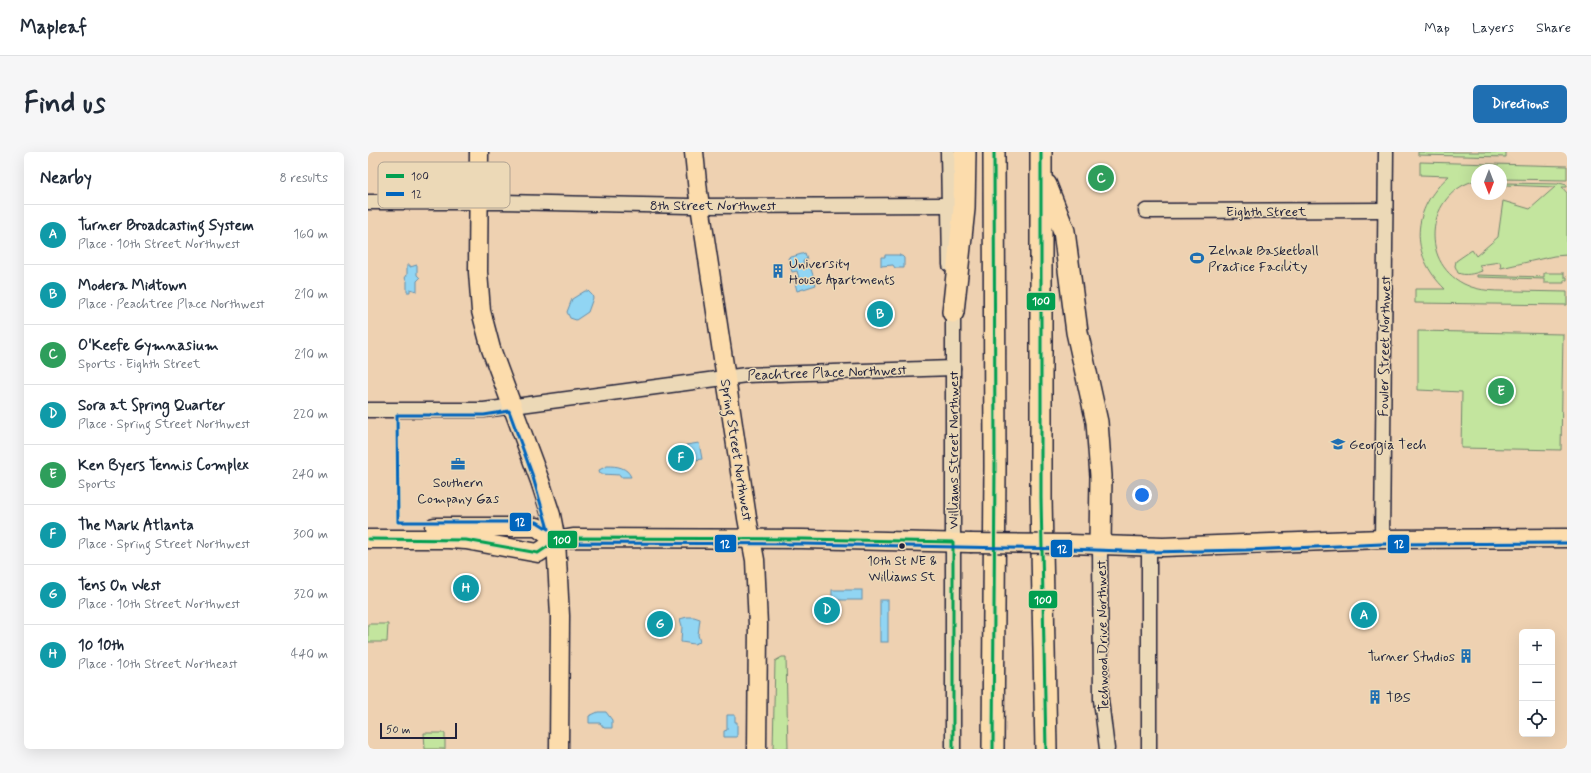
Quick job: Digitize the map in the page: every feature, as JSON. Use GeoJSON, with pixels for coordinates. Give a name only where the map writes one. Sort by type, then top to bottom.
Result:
{"type":"FeatureCollection","features":[{"type":"Feature","properties":{"kind":"highway"},"geometry":{"type":"LineString","coordinates":[[953,312],[964,209],[965,152]]}},
{"type":"Feature","properties":{"kind":"highway"},"geometry":{"type":"LineString","coordinates":[[993,749],[995,466],[994,152]]}},
{"type":"Feature","properties":{"kind":"highway"},"geometry":{"type":"LineString","coordinates":[[1041,152],[1041,498],[1046,749]]}},
{"type":"Feature","properties":{"kind":"highway"},"geometry":{"type":"LineString","coordinates":[[1041,175],[1064,231],[1077,332],[1097,422],[1101,476],[1100,546]]}},
{"type":"Feature","properties":{"kind":"main road","name":"Spring Street Northwest"},"geometry":{"type":"LineString","coordinates":[[694,152],[700,205],[750,539],[755,560],[758,625],[757,749]]}},
{"type":"Feature","properties":{"kind":"main road"},"geometry":{"type":"LineString","coordinates":[[478,208],[478,272],[481,311],[491,349],[540,481],[551,515],[556,541],[560,616],[559,749]]}},
{"type":"Feature","properties":{"kind":"main road"},"geometry":{"type":"LineString","coordinates":[[368,527],[537,527],[556,541]]}},
{"type":"Feature","properties":{"kind":"main road"},"geometry":{"type":"LineString","coordinates":[[368,539],[460,540],[538,552],[556,541],[573,538],[750,539],[1069,544],[1149,547],[1246,545],[1382,539],[1567,538]]}},
{"type":"Feature","properties":{"kind":"street","name":"Williams Street Northwest"},"geometry":{"type":"LineString","coordinates":[[948,152],[948,205],[953,312],[953,368],[961,543],[953,749]]}},
{"type":"Feature","properties":{"kind":"street","name":"Fowler Street Northwest"},"geometry":{"type":"LineString","coordinates":[[1382,539],[1386,152]]}},
{"type":"Feature","properties":{"kind":"street","name":"8th Street Northwest"},"geometry":{"type":"LineString","coordinates":[[510,202],[700,205],[948,205]]}},
{"type":"Feature","properties":{"kind":"street","name":"Eighth Street"},"geometry":{"type":"LineString","coordinates":[[1146,211],[1385,210]]}},
{"type":"Feature","properties":{"kind":"street","name":"Peachtree Place Northwest"},"geometry":{"type":"LineString","coordinates":[[368,410],[484,410],[512,405],[746,375],[953,368]]}},
{"type":"Feature","properties":{"kind":"street","name":"Techwood Drive Northwest"},"geometry":{"type":"LineString","coordinates":[[1100,546],[1101,700],[1108,749]]}},
{"type":"Feature","properties":{"kind":"street"},"geometry":{"type":"LineString","coordinates":[[1149,547],[1149,749]]}},
{"type":"Feature","properties":{"kind":"green space"},"geometry":{"type":"Polygon","coordinates":[[[1418,152],[1506,152],[1506,157],[1418,155],[1418,152]]]}},
{"type":"Feature","properties":{"kind":"green space"},"geometry":{"type":"Polygon","coordinates":[[[1420,162],[1494,164],[1471,164],[1471,182],[1460,187],[1447,198],[1439,212],[1434,228],[1435,244],[1440,260],[1449,273],[1470,287],[1489,290],[1567,292],[1567,305],[1415,303],[1415,289],[1445,289],[1433,275],[1425,261],[1420,247],[1419,232],[1427,203],[1436,189],[1449,176],[1420,175],[1420,162]]]}},
{"type":"Feature","properties":{"kind":"green space"},"geometry":{"type":"Polygon","coordinates":[[[1507,164],[1567,166],[1567,180],[1507,179],[1507,164]]]}},
{"type":"Feature","properties":{"kind":"green space"},"geometry":{"type":"Polygon","coordinates":[[[1507,183],[1559,183],[1567,185],[1567,187],[1562,187],[1567,193],[1567,255],[1554,256],[1501,268],[1500,262],[1479,265],[1482,271],[1470,274],[1458,273],[1455,266],[1456,261],[1472,250],[1476,256],[1498,237],[1503,201],[1530,209],[1555,187],[1507,185],[1507,183]]]}},
{"type":"Feature","properties":{"kind":"green space"},"geometry":{"type":"Polygon","coordinates":[[[1544,273],[1564,273],[1564,277],[1567,277],[1567,280],[1564,280],[1564,283],[1544,283],[1544,279],[1477,277],[1477,275],[1544,277],[1544,273]]]}},
{"type":"Feature","properties":{"kind":"green space"},"geometry":{"type":"Polygon","coordinates":[[[1418,331],[1563,334],[1561,450],[1461,448],[1462,392],[1418,390],[1418,331]]]}},
{"type":"Feature","properties":{"kind":"green space"},"geometry":{"type":"Polygon","coordinates":[[[368,624],[388,624],[387,642],[368,642],[368,624]]]}},
{"type":"Feature","properties":{"kind":"green space"},"geometry":{"type":"Polygon","coordinates":[[[782,657],[786,657],[788,749],[773,749],[775,661],[782,657]]]}},
{"type":"Feature","properties":{"kind":"green space"},"geometry":{"type":"Polygon","coordinates":[[[424,733],[445,733],[445,749],[425,749],[424,733]]]}},
{"type":"Feature","properties":{"kind":"water"},"geometry":{"type":"Polygon","coordinates":[[[805,253],[807,259],[803,261],[804,267],[810,266],[816,285],[797,291],[794,279],[799,278],[797,271],[792,272],[788,258],[805,253]]]}},
{"type":"Feature","properties":{"kind":"water"},"geometry":{"type":"Polygon","coordinates":[[[885,255],[902,256],[904,258],[904,268],[895,268],[893,265],[881,266],[881,257],[885,257],[885,255]]]}},
{"type":"Feature","properties":{"kind":"water"},"geometry":{"type":"Polygon","coordinates":[[[407,265],[410,265],[410,267],[417,265],[417,275],[420,278],[417,281],[417,291],[410,289],[410,292],[407,292],[407,281],[405,278],[407,275],[407,265]]]}},
{"type":"Feature","properties":{"kind":"water"},"geometry":{"type":"Polygon","coordinates":[[[585,291],[588,291],[593,298],[588,312],[576,320],[570,318],[567,312],[572,299],[585,291]]]}},
{"type":"Feature","properties":{"kind":"water"},"geometry":{"type":"Polygon","coordinates":[[[699,443],[702,459],[689,461],[686,445],[699,443]]]}},
{"type":"Feature","properties":{"kind":"water"},"geometry":{"type":"Polygon","coordinates":[[[607,466],[624,469],[631,477],[600,474],[599,470],[607,466]]]}},
{"type":"Feature","properties":{"kind":"water"},"geometry":{"type":"Polygon","coordinates":[[[832,590],[862,590],[862,600],[832,600],[832,590]]]}},
{"type":"Feature","properties":{"kind":"water"},"geometry":{"type":"Polygon","coordinates":[[[880,600],[888,600],[888,642],[880,642],[880,600]]]}},
{"type":"Feature","properties":{"kind":"water"},"geometry":{"type":"Polygon","coordinates":[[[687,617],[700,619],[698,635],[700,642],[694,644],[681,642],[682,626],[680,619],[687,617]]]}},
{"type":"Feature","properties":{"kind":"water"},"geometry":{"type":"Polygon","coordinates":[[[598,712],[606,712],[612,720],[612,728],[604,728],[600,723],[589,723],[589,716],[598,712]]]}},
{"type":"Feature","properties":{"kind":"water"},"geometry":{"type":"Polygon","coordinates":[[[727,715],[735,715],[735,722],[737,722],[737,737],[724,737],[724,731],[727,730],[727,715]]]}},
{"type":"Feature","properties":{"kind":"transit line","name":"100"},"geometry":{"type":"LineString","coordinates":[[993,749],[995,466],[994,152]]}},
{"type":"Feature","properties":{"kind":"transit line","name":"100"},"geometry":{"type":"LineString","coordinates":[[1041,152],[1041,498],[1046,749]]}},
{"type":"Feature","properties":{"kind":"transit line","name":"12"},"geometry":{"type":"LineString","coordinates":[[509,411],[532,474],[548,529],[537,522],[398,522],[397,415],[484,415],[509,411]]}},
{"type":"Feature","properties":{"kind":"transit line","name":"100"},"geometry":{"type":"LineString","coordinates":[[368,539],[466,540],[538,553],[556,541],[573,538],[803,539],[953,542],[953,749]]}},
{"type":"Feature","properties":{"kind":"transit line","name":"12"},"geometry":{"type":"LineString","coordinates":[[557,546],[573,543],[803,544],[1149,552],[1246,550],[1382,544],[1567,543]]}},
{"type":"Feature","properties":{"kind":"place","name":"O'Keefe Gymnasium"},"geometry":{"type":"Point","coordinates":[1101,178]}},
{"type":"Feature","properties":{"kind":"place","name":"Zelnak Basketball Practice Facility"},"geometry":{"type":"Point","coordinates":[1197,258]}},
{"type":"Feature","properties":{"kind":"place","name":"University House Apartments"},"geometry":{"type":"Point","coordinates":[778,271]}},
{"type":"Feature","properties":{"kind":"place","name":"Modera Midtown"},"geometry":{"type":"Point","coordinates":[880,314]}},
{"type":"Feature","properties":{"kind":"place","name":"Ken Byers Tennis Complex"},"geometry":{"type":"Point","coordinates":[1501,391]}},
{"type":"Feature","properties":{"kind":"place","name":"Georgia Tech"},"geometry":{"type":"Point","coordinates":[1338,444]}},
{"type":"Feature","properties":{"kind":"place","name":"The Mark Atlanta"},"geometry":{"type":"Point","coordinates":[681,458]}},
{"type":"Feature","properties":{"kind":"place","name":"Southern Company Gas"},"geometry":{"type":"Point","coordinates":[458,464]}},
{"type":"Feature","properties":{"kind":"place","name":"10th St NE & Williams St"},"geometry":{"type":"Point","coordinates":[902,546]}},
{"type":"Feature","properties":{"kind":"place","name":"10 10th"},"geometry":{"type":"Point","coordinates":[466,588]}},
{"type":"Feature","properties":{"kind":"place","name":"Sora at Spring Quarter"},"geometry":{"type":"Point","coordinates":[827,610]}},
{"type":"Feature","properties":{"kind":"place","name":"Turner Broadcasting System"},"geometry":{"type":"Point","coordinates":[1364,615]}},
{"type":"Feature","properties":{"kind":"place","name":"Tens On West"},"geometry":{"type":"Point","coordinates":[660,624]}},
{"type":"Feature","properties":{"kind":"place","name":"Turner Studios"},"geometry":{"type":"Point","coordinates":[1466,656]}},
{"type":"Feature","properties":{"kind":"place","name":"TBS"},"geometry":{"type":"Point","coordinates":[1375,697]}}]}
